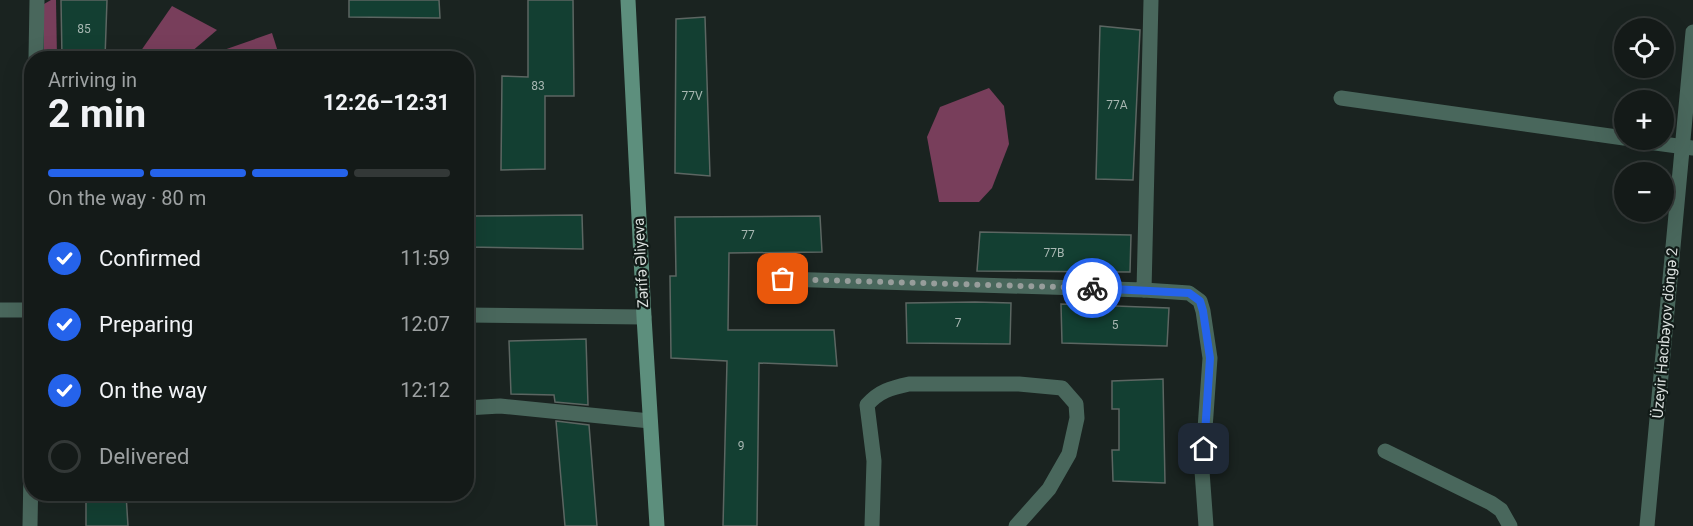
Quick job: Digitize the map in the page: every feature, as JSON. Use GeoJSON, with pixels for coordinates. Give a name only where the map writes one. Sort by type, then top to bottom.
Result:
{"type":"FeatureCollection","features":[{"type":"Feature","properties":{"kind":"street"},"geometry":{"type":"LineString","coordinates":[[36,51],[37,0]]}},
{"type":"Feature","properties":{"kind":"street","name":"Zərifə Əliyeva"},"geometry":{"type":"LineString","coordinates":[[628,0],[657,526]]}},
{"type":"Feature","properties":{"kind":"street"},"geometry":{"type":"LineString","coordinates":[[1144,290],[1151,0]]}},
{"type":"Feature","properties":{"kind":"street","name":"Üzeyir Hacıbəyov döngə 2"},"geometry":{"type":"LineString","coordinates":[[1647,526],[1688,147],[1693,32]]}},
{"type":"Feature","properties":{"kind":"street"},"geometry":{"type":"LineString","coordinates":[[1341,98],[1614,137]]}},
{"type":"Feature","properties":{"kind":"street"},"geometry":{"type":"LineString","coordinates":[[783,279],[1189,293],[1200,301],[1210,358],[1202,471],[1206,526]]}},
{"type":"Feature","properties":{"kind":"street"},"geometry":{"type":"LineString","coordinates":[[0,310],[24,310]]}},
{"type":"Feature","properties":{"kind":"street"},"geometry":{"type":"LineString","coordinates":[[474,315],[644,317]]}},
{"type":"Feature","properties":{"kind":"street"},"geometry":{"type":"LineString","coordinates":[[872,526],[873,461],[867,405],[875,395],[909,384],[1019,384],[1062,387],[1076,404],[1077,418],[1069,453],[1049,489],[1016,526]]}},
{"type":"Feature","properties":{"kind":"street"},"geometry":{"type":"LineString","coordinates":[[474,408],[500,406],[650,421]]}},
{"type":"Feature","properties":{"kind":"street"},"geometry":{"type":"LineString","coordinates":[[1385,451],[1491,503],[1501,510],[1510,526]]}},
{"type":"Feature","properties":{"kind":"street"},"geometry":{"type":"LineString","coordinates":[[30,501],[30,526]]}},
{"type":"Feature","properties":{"kind":"shaded area"},"geometry":{"type":"Polygon","coordinates":[[[56,0],[57,51],[44,51],[44,4],[56,0]]]}},
{"type":"Feature","properties":{"kind":"shaded area"},"geometry":{"type":"Polygon","coordinates":[[[172,6],[217,30],[192,51],[141,51],[172,6]]]}},
{"type":"Feature","properties":{"kind":"shaded area"},"geometry":{"type":"Polygon","coordinates":[[[272,33],[278,51],[221,51],[272,33]]]}},
{"type":"Feature","properties":{"kind":"shaded area"},"geometry":{"type":"Polygon","coordinates":[[[989,88],[1004,106],[1009,144],[992,188],[979,202],[939,202],[927,137],[940,107],[989,88]]]}},
{"type":"Feature","properties":{"kind":"building"},"geometry":{"type":"Polygon","coordinates":[[[61,0],[107,0],[105,51],[62,51],[61,0]]]}},
{"type":"Feature","properties":{"kind":"building"},"geometry":{"type":"Polygon","coordinates":[[[349,0],[439,0],[440,18],[349,17],[349,0]]]}},
{"type":"Feature","properties":{"kind":"building"},"geometry":{"type":"Polygon","coordinates":[[[528,0],[573,0],[574,96],[545,96],[545,169],[501,170],[502,76],[528,77],[528,0]]]}},
{"type":"Feature","properties":{"kind":"building"},"geometry":{"type":"Polygon","coordinates":[[[705,17],[710,176],[675,173],[676,19],[705,17]]]}},
{"type":"Feature","properties":{"kind":"building"},"geometry":{"type":"Polygon","coordinates":[[[1100,26],[1140,30],[1133,180],[1096,179],[1100,26]]]}},
{"type":"Feature","properties":{"kind":"building"},"geometry":{"type":"Polygon","coordinates":[[[582,215],[583,249],[474,247],[474,216],[582,215]]]}},
{"type":"Feature","properties":{"kind":"building"},"geometry":{"type":"Polygon","coordinates":[[[820,216],[822,252],[729,253],[728,330],[834,330],[837,366],[759,363],[757,526],[723,526],[727,361],[671,358],[670,276],[676,276],[675,217],[820,216]]]}},
{"type":"Feature","properties":{"kind":"building"},"geometry":{"type":"Polygon","coordinates":[[[980,232],[1131,235],[1130,272],[977,271],[980,232]]]}},
{"type":"Feature","properties":{"kind":"building"},"geometry":{"type":"Polygon","coordinates":[[[906,303],[1011,303],[1010,344],[907,343],[906,303]]]}},
{"type":"Feature","properties":{"kind":"building"},"geometry":{"type":"Polygon","coordinates":[[[1061,304],[1169,308],[1167,346],[1062,343],[1061,304]]]}},
{"type":"Feature","properties":{"kind":"building"},"geometry":{"type":"Polygon","coordinates":[[[586,339],[588,405],[555,402],[554,395],[511,394],[509,341],[586,339]]]}},
{"type":"Feature","properties":{"kind":"building"},"geometry":{"type":"Polygon","coordinates":[[[1163,379],[1165,483],[1113,481],[1112,450],[1119,450],[1119,409],[1112,409],[1112,381],[1163,379]]]}},
{"type":"Feature","properties":{"kind":"building"},"geometry":{"type":"Polygon","coordinates":[[[556,421],[589,425],[597,526],[565,526],[556,421]]]}},
{"type":"Feature","properties":{"kind":"building"},"geometry":{"type":"Polygon","coordinates":[[[86,501],[126,501],[128,526],[86,526],[86,501]]]}},
{"type":"Feature","properties":{"kind":"way so far"},"geometry":{"type":"LineString","coordinates":[[783,279],[1092,288]]}},
{"type":"Feature","properties":{"kind":"route"},"geometry":{"type":"LineString","coordinates":[[1092,288],[1189,293],[1200,301],[1210,358],[1204,449]]}}]}
